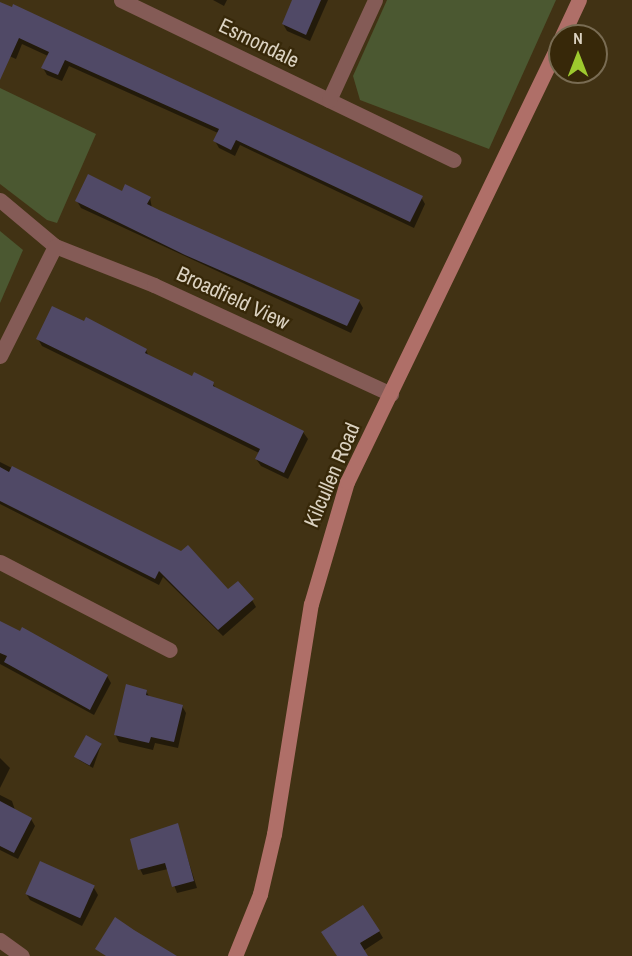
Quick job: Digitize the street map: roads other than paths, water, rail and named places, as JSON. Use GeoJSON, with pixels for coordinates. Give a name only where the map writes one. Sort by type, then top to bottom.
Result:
{"type":"FeatureCollection","features":[{"type":"Feature","properties":{"kind":"main road"},"geometry":{"type":"LineString","coordinates":[[568,24],[579,0]]}},
{"type":"Feature","properties":{"kind":"main road","name":"Kilcullen Road"},"geometry":{"type":"LineString","coordinates":[[235,956],[260,894],[274,834],[311,604],[327,538],[347,482],[548,66]]}},
{"type":"Feature","properties":{"kind":"street","name":"Esmondale"},"geometry":{"type":"LineString","coordinates":[[121,0],[140,4],[453,160]]}},
{"type":"Feature","properties":{"kind":"street"},"geometry":{"type":"LineString","coordinates":[[329,100],[375,0]]}},
{"type":"Feature","properties":{"kind":"street","name":"Broadfield View"},"geometry":{"type":"LineString","coordinates":[[0,200],[55,246],[154,285],[391,394]]}},
{"type":"Feature","properties":{"kind":"street"},"geometry":{"type":"LineString","coordinates":[[0,356],[55,246]]}},
{"type":"Feature","properties":{"kind":"street"},"geometry":{"type":"LineString","coordinates":[[0,562],[170,650]]}},
{"type":"Feature","properties":{"kind":"street"},"geometry":{"type":"LineString","coordinates":[[0,940],[22,956]]}}]}
